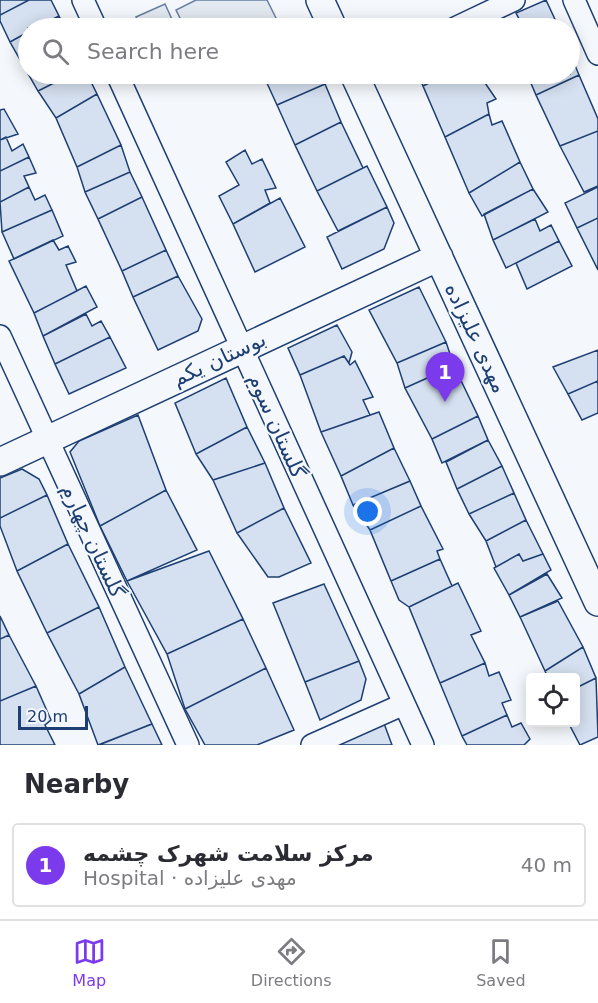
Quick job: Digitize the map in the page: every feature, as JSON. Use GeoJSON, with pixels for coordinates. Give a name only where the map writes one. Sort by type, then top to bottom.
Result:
{"type":"FeatureCollection","features":[{"type":"Feature","properties":{"kind":"street"},"geometry":{"type":"LineString","coordinates":[[83,0],[91,18]]}},
{"type":"Feature","properties":{"kind":"street"},"geometry":{"type":"LineString","coordinates":[[320,0],[328,18]]}},
{"type":"Feature","properties":{"kind":"street"},"geometry":{"type":"LineString","coordinates":[[476,18],[514,0]]}},
{"type":"Feature","properties":{"kind":"street"},"geometry":{"type":"LineString","coordinates":[[574,0],[598,54]]}},
{"type":"Feature","properties":{"kind":"street","name":"گلستان سوم"},"geometry":{"type":"LineString","coordinates":[[122,84],[423,745]]}},
{"type":"Feature","properties":{"kind":"street","name":"مهدی علیزاده"},"geometry":{"type":"LineString","coordinates":[[361,84],[598,602]]}},
{"type":"Feature","properties":{"kind":"street","name":"بوستان یکم"},"geometry":{"type":"LineString","coordinates":[[0,462],[439,257]]}},
{"type":"Feature","properties":{"kind":"street","name":"گلستان چهارم"},"geometry":{"type":"LineString","coordinates":[[0,336],[188,745]]}},
{"type":"Feature","properties":{"kind":"street"},"geometry":{"type":"LineString","coordinates":[[312,745],[404,704]]}},
{"type":"Feature","properties":{"kind":"shaded area"},"geometry":{"type":"Polygon","coordinates":[[[196,0],[267,0],[276,18],[180,18],[176,10],[196,0]]]}},
{"type":"Feature","properties":{"kind":"shaded area"},"geometry":{"type":"Polygon","coordinates":[[[165,4],[171,18],[136,18],[165,4]]]}},
{"type":"Feature","properties":{"kind":"building"},"geometry":{"type":"Polygon","coordinates":[[[0,0],[29,0],[0,15],[0,0]]]}},
{"type":"Feature","properties":{"kind":"building"},"geometry":{"type":"Polygon","coordinates":[[[29,0],[51,0],[59,16],[55,18],[18,18],[18,38],[10,42],[0,21],[0,15],[29,0]]]}},
{"type":"Feature","properties":{"kind":"building"},"geometry":{"type":"Polygon","coordinates":[[[546,0],[554,18],[519,18],[516,13],[546,0]]]}},
{"type":"Feature","properties":{"kind":"building"},"geometry":{"type":"Polygon","coordinates":[[[18,38],[18,56],[10,42],[18,38]]]}},
{"type":"Feature","properties":{"kind":"building"},"geometry":{"type":"Polygon","coordinates":[[[580,77],[598,119],[598,131],[560,146],[536,95],[560,84],[580,84],[580,77]]]}},
{"type":"Feature","properties":{"kind":"building"},"geometry":{"type":"Polygon","coordinates":[[[34,84],[52,84],[38,91],[34,84]]]}},
{"type":"Feature","properties":{"kind":"building"},"geometry":{"type":"Polygon","coordinates":[[[52,84],[92,84],[97,94],[56,118],[38,91],[52,84]]]}},
{"type":"Feature","properties":{"kind":"building"},"geometry":{"type":"Polygon","coordinates":[[[267,84],[325,84],[277,105],[267,84]]]}},
{"type":"Feature","properties":{"kind":"building"},"geometry":{"type":"Polygon","coordinates":[[[325,84],[341,122],[295,145],[277,105],[325,84]]]}},
{"type":"Feature","properties":{"kind":"building"},"geometry":{"type":"Polygon","coordinates":[[[427,84],[486,84],[496,99],[487,103],[489,114],[445,137],[423,86],[427,84]]]}},
{"type":"Feature","properties":{"kind":"building"},"geometry":{"type":"Polygon","coordinates":[[[531,84],[560,84],[536,95],[531,84]]]}},
{"type":"Feature","properties":{"kind":"building"},"geometry":{"type":"Polygon","coordinates":[[[97,94],[121,145],[77,167],[56,118],[97,94]]]}},
{"type":"Feature","properties":{"kind":"building"},"geometry":{"type":"Polygon","coordinates":[[[4,109],[18,134],[0,140],[0,110],[4,109]]]}},
{"type":"Feature","properties":{"kind":"building"},"geometry":{"type":"Polygon","coordinates":[[[489,114],[492,125],[502,121],[520,162],[469,193],[445,137],[489,114]]]}},
{"type":"Feature","properties":{"kind":"building"},"geometry":{"type":"Polygon","coordinates":[[[341,122],[363,168],[317,191],[295,145],[341,122]]]}},
{"type":"Feature","properties":{"kind":"building"},"geometry":{"type":"Polygon","coordinates":[[[598,131],[598,186],[584,192],[560,146],[598,131]]]}},
{"type":"Feature","properties":{"kind":"building"},"geometry":{"type":"Polygon","coordinates":[[[6,137],[12,151],[23,144],[29,157],[0,171],[0,140],[6,137]]]}},
{"type":"Feature","properties":{"kind":"building"},"geometry":{"type":"Polygon","coordinates":[[[121,145],[130,172],[85,192],[77,167],[121,145]]]}},
{"type":"Feature","properties":{"kind":"building"},"geometry":{"type":"Polygon","coordinates":[[[245,150],[252,164],[262,159],[276,188],[265,190],[270,203],[233,224],[219,196],[239,185],[226,162],[245,150]]]}},
{"type":"Feature","properties":{"kind":"building"},"geometry":{"type":"Polygon","coordinates":[[[29,157],[36,173],[24,176],[29,187],[0,202],[0,171],[29,157]]]}},
{"type":"Feature","properties":{"kind":"building"},"geometry":{"type":"Polygon","coordinates":[[[520,162],[533,189],[482,216],[469,193],[520,162]]]}},
{"type":"Feature","properties":{"kind":"building"},"geometry":{"type":"Polygon","coordinates":[[[367,166],[387,207],[338,231],[317,191],[367,166]]]}},
{"type":"Feature","properties":{"kind":"building"},"geometry":{"type":"Polygon","coordinates":[[[130,172],[142,197],[98,219],[85,192],[130,172]]]}},
{"type":"Feature","properties":{"kind":"building"},"geometry":{"type":"Polygon","coordinates":[[[29,187],[35,200],[45,195],[52,210],[2,232],[0,202],[29,187]]]}},
{"type":"Feature","properties":{"kind":"building"},"geometry":{"type":"Polygon","coordinates":[[[598,187],[598,218],[577,228],[565,203],[598,187]]]}},
{"type":"Feature","properties":{"kind":"building"},"geometry":{"type":"Polygon","coordinates":[[[533,189],[548,212],[493,240],[484,214],[533,189]]]}},
{"type":"Feature","properties":{"kind":"building"},"geometry":{"type":"Polygon","coordinates":[[[142,197],[166,250],[122,271],[98,219],[142,197]]]}},
{"type":"Feature","properties":{"kind":"building"},"geometry":{"type":"Polygon","coordinates":[[[280,198],[305,247],[255,272],[233,224],[280,198]]]}},
{"type":"Feature","properties":{"kind":"building"},"geometry":{"type":"Polygon","coordinates":[[[387,207],[394,223],[384,249],[342,269],[327,237],[387,207]]]}},
{"type":"Feature","properties":{"kind":"building"},"geometry":{"type":"Polygon","coordinates":[[[52,210],[63,236],[14,259],[2,232],[52,210]]]}},
{"type":"Feature","properties":{"kind":"building"},"geometry":{"type":"Polygon","coordinates":[[[598,218],[598,270],[577,228],[598,218]]]}},
{"type":"Feature","properties":{"kind":"building"},"geometry":{"type":"Polygon","coordinates":[[[535,219],[540,231],[551,225],[559,241],[506,268],[493,240],[535,219]]]}},
{"type":"Feature","properties":{"kind":"building"},"geometry":{"type":"Polygon","coordinates":[[[53,240],[59,250],[68,246],[76,262],[66,265],[77,291],[34,313],[9,261],[53,240]]]}},
{"type":"Feature","properties":{"kind":"building"},"geometry":{"type":"Polygon","coordinates":[[[559,241],[572,266],[527,289],[516,263],[559,241]]]}},
{"type":"Feature","properties":{"kind":"building"},"geometry":{"type":"Polygon","coordinates":[[[166,250],[178,276],[133,297],[122,271],[166,250]]]}},
{"type":"Feature","properties":{"kind":"building"},"geometry":{"type":"Polygon","coordinates":[[[178,276],[202,319],[198,331],[158,350],[133,297],[178,276]]]}},
{"type":"Feature","properties":{"kind":"building"},"geometry":{"type":"Polygon","coordinates":[[[86,286],[97,307],[43,336],[34,313],[86,286]]]}},
{"type":"Feature","properties":{"kind":"building"},"geometry":{"type":"Polygon","coordinates":[[[419,287],[446,342],[397,363],[369,310],[419,287]]]}},
{"type":"Feature","properties":{"kind":"building"},"geometry":{"type":"Polygon","coordinates":[[[86,314],[92,326],[101,321],[110,337],[55,364],[43,336],[86,314]]]}},
{"type":"Feature","properties":{"kind":"building"},"geometry":{"type":"Polygon","coordinates":[[[337,325],[352,352],[349,363],[344,356],[300,375],[288,348],[337,325]]]}},
{"type":"Feature","properties":{"kind":"building"},"geometry":{"type":"Polygon","coordinates":[[[110,337],[126,368],[69,394],[55,364],[110,337]]]}},
{"type":"Feature","properties":{"kind":"building"},"geometry":{"type":"Polygon","coordinates":[[[446,342],[454,366],[405,388],[397,363],[446,342]]]}},
{"type":"Feature","properties":{"kind":"building"},"geometry":{"type":"Polygon","coordinates":[[[598,350],[598,381],[568,394],[553,367],[598,350]]]}},
{"type":"Feature","properties":{"kind":"building"},"geometry":{"type":"Polygon","coordinates":[[[344,356],[350,365],[355,361],[373,397],[363,400],[370,415],[321,432],[300,375],[344,356]]]}},
{"type":"Feature","properties":{"kind":"building"},"geometry":{"type":"Polygon","coordinates":[[[454,366],[478,416],[432,439],[405,388],[454,366]]]}},
{"type":"Feature","properties":{"kind":"building"},"geometry":{"type":"Polygon","coordinates":[[[226,378],[247,427],[196,454],[175,403],[226,378]]]}},
{"type":"Feature","properties":{"kind":"building"},"geometry":{"type":"Polygon","coordinates":[[[598,381],[598,413],[582,420],[568,394],[598,381]]]}},
{"type":"Feature","properties":{"kind":"building"},"geometry":{"type":"Polygon","coordinates":[[[379,412],[394,448],[341,476],[321,432],[379,412]]]}},
{"type":"Feature","properties":{"kind":"building"},"geometry":{"type":"Polygon","coordinates":[[[138,415],[166,490],[100,526],[70,452],[79,441],[138,415]]]}},
{"type":"Feature","properties":{"kind":"building"},"geometry":{"type":"Polygon","coordinates":[[[478,416],[488,440],[442,463],[432,439],[478,416]]]}},
{"type":"Feature","properties":{"kind":"building"},"geometry":{"type":"Polygon","coordinates":[[[247,427],[265,463],[213,480],[196,454],[247,427]]]}},
{"type":"Feature","properties":{"kind":"building"},"geometry":{"type":"Polygon","coordinates":[[[488,440],[502,466],[457,489],[446,462],[488,440]]]}},
{"type":"Feature","properties":{"kind":"building"},"geometry":{"type":"Polygon","coordinates":[[[394,448],[410,481],[353,505],[341,476],[394,448]]]}},
{"type":"Feature","properties":{"kind":"building"},"geometry":{"type":"Polygon","coordinates":[[[265,463],[284,508],[237,533],[213,480],[265,463]]]}},
{"type":"Feature","properties":{"kind":"building"},"geometry":{"type":"Polygon","coordinates":[[[502,466],[514,493],[469,514],[457,489],[502,466]]]}},
{"type":"Feature","properties":{"kind":"building"},"geometry":{"type":"Polygon","coordinates":[[[22,469],[39,479],[47,495],[0,518],[0,478],[22,469]]]}},
{"type":"Feature","properties":{"kind":"building"},"geometry":{"type":"Polygon","coordinates":[[[410,481],[421,506],[370,530],[353,505],[410,481]]]}},
{"type":"Feature","properties":{"kind":"building"},"geometry":{"type":"Polygon","coordinates":[[[166,490],[197,550],[127,581],[100,526],[166,490]]]}},
{"type":"Feature","properties":{"kind":"building"},"geometry":{"type":"Polygon","coordinates":[[[514,493],[526,520],[486,541],[469,514],[514,493]]]}},
{"type":"Feature","properties":{"kind":"building"},"geometry":{"type":"Polygon","coordinates":[[[47,495],[68,544],[17,571],[0,526],[0,518],[47,495]]]}},
{"type":"Feature","properties":{"kind":"building"},"geometry":{"type":"Polygon","coordinates":[[[421,506],[443,549],[437,551],[440,559],[391,581],[370,530],[421,506]]]}},
{"type":"Feature","properties":{"kind":"building"},"geometry":{"type":"Polygon","coordinates":[[[284,508],[311,563],[279,577],[268,577],[237,533],[284,508]]]}},
{"type":"Feature","properties":{"kind":"building"},"geometry":{"type":"Polygon","coordinates":[[[526,520],[543,554],[523,561],[519,554],[496,567],[486,541],[526,520]]]}},
{"type":"Feature","properties":{"kind":"building"},"geometry":{"type":"Polygon","coordinates":[[[68,544],[99,607],[47,633],[17,571],[68,544]]]}},
{"type":"Feature","properties":{"kind":"building"},"geometry":{"type":"Polygon","coordinates":[[[209,551],[243,619],[167,654],[127,581],[209,551]]]}},
{"type":"Feature","properties":{"kind":"building"},"geometry":{"type":"Polygon","coordinates":[[[519,554],[523,561],[543,554],[551,570],[509,595],[494,568],[519,554]]]}},
{"type":"Feature","properties":{"kind":"building"},"geometry":{"type":"Polygon","coordinates":[[[440,559],[452,586],[409,607],[399,600],[391,581],[440,559]]]}},
{"type":"Feature","properties":{"kind":"building"},"geometry":{"type":"Polygon","coordinates":[[[547,574],[562,598],[520,617],[509,595],[547,574]]]}},
{"type":"Feature","properties":{"kind":"building"},"geometry":{"type":"Polygon","coordinates":[[[458,583],[481,631],[471,635],[485,663],[440,683],[409,607],[458,583]]]}},
{"type":"Feature","properties":{"kind":"building"},"geometry":{"type":"Polygon","coordinates":[[[324,584],[359,661],[305,682],[273,603],[324,584]]]}},
{"type":"Feature","properties":{"kind":"building"},"geometry":{"type":"Polygon","coordinates":[[[558,601],[583,647],[545,671],[520,617],[558,601]]]}},
{"type":"Feature","properties":{"kind":"building"},"geometry":{"type":"Polygon","coordinates":[[[99,607],[125,667],[79,694],[47,633],[99,607]]]}},
{"type":"Feature","properties":{"kind":"building"},"geometry":{"type":"Polygon","coordinates":[[[0,616],[9,635],[0,639],[0,616]]]}},
{"type":"Feature","properties":{"kind":"building"},"geometry":{"type":"Polygon","coordinates":[[[243,619],[266,668],[185,709],[167,654],[243,619]]]}},
{"type":"Feature","properties":{"kind":"building"},"geometry":{"type":"Polygon","coordinates":[[[9,635],[36,686],[0,701],[0,639],[9,635]]]}},
{"type":"Feature","properties":{"kind":"building"},"geometry":{"type":"Polygon","coordinates":[[[583,647],[596,678],[580,686],[580,673],[546,673],[545,671],[583,647]]]}},
{"type":"Feature","properties":{"kind":"building"},"geometry":{"type":"Polygon","coordinates":[[[359,661],[366,679],[361,700],[320,720],[305,682],[359,661]]]}},
{"type":"Feature","properties":{"kind":"building"},"geometry":{"type":"Polygon","coordinates":[[[485,663],[489,676],[499,672],[511,700],[502,703],[507,715],[462,736],[440,683],[485,663]]]}},
{"type":"Feature","properties":{"kind":"building"},"geometry":{"type":"Polygon","coordinates":[[[125,667],[152,724],[98,745],[79,694],[125,667]]]}},
{"type":"Feature","properties":{"kind":"building"},"geometry":{"type":"Polygon","coordinates":[[[266,668],[294,730],[257,745],[205,745],[185,709],[266,668]]]}},
{"type":"Feature","properties":{"kind":"building"},"geometry":{"type":"Polygon","coordinates":[[[596,678],[598,737],[580,745],[571,727],[580,727],[580,686],[596,678]]]}},
{"type":"Feature","properties":{"kind":"building"},"geometry":{"type":"Polygon","coordinates":[[[36,686],[51,720],[45,725],[55,745],[0,745],[0,701],[36,686]]]}},
{"type":"Feature","properties":{"kind":"building"},"geometry":{"type":"Polygon","coordinates":[[[507,715],[512,727],[521,723],[530,739],[524,745],[467,745],[462,736],[507,715]]]}},
{"type":"Feature","properties":{"kind":"building"},"geometry":{"type":"Polygon","coordinates":[[[382,718],[392,745],[327,745],[382,718]]]}},
{"type":"Feature","properties":{"kind":"building"},"geometry":{"type":"Polygon","coordinates":[[[152,724],[162,745],[99,745],[149,725],[152,724]]]}},
{"type":"Feature","properties":{"kind":"place","name":"مرکز سلامت شهرک چشمه"},"geometry":{"type":"Point","coordinates":[445,402]}}]}
